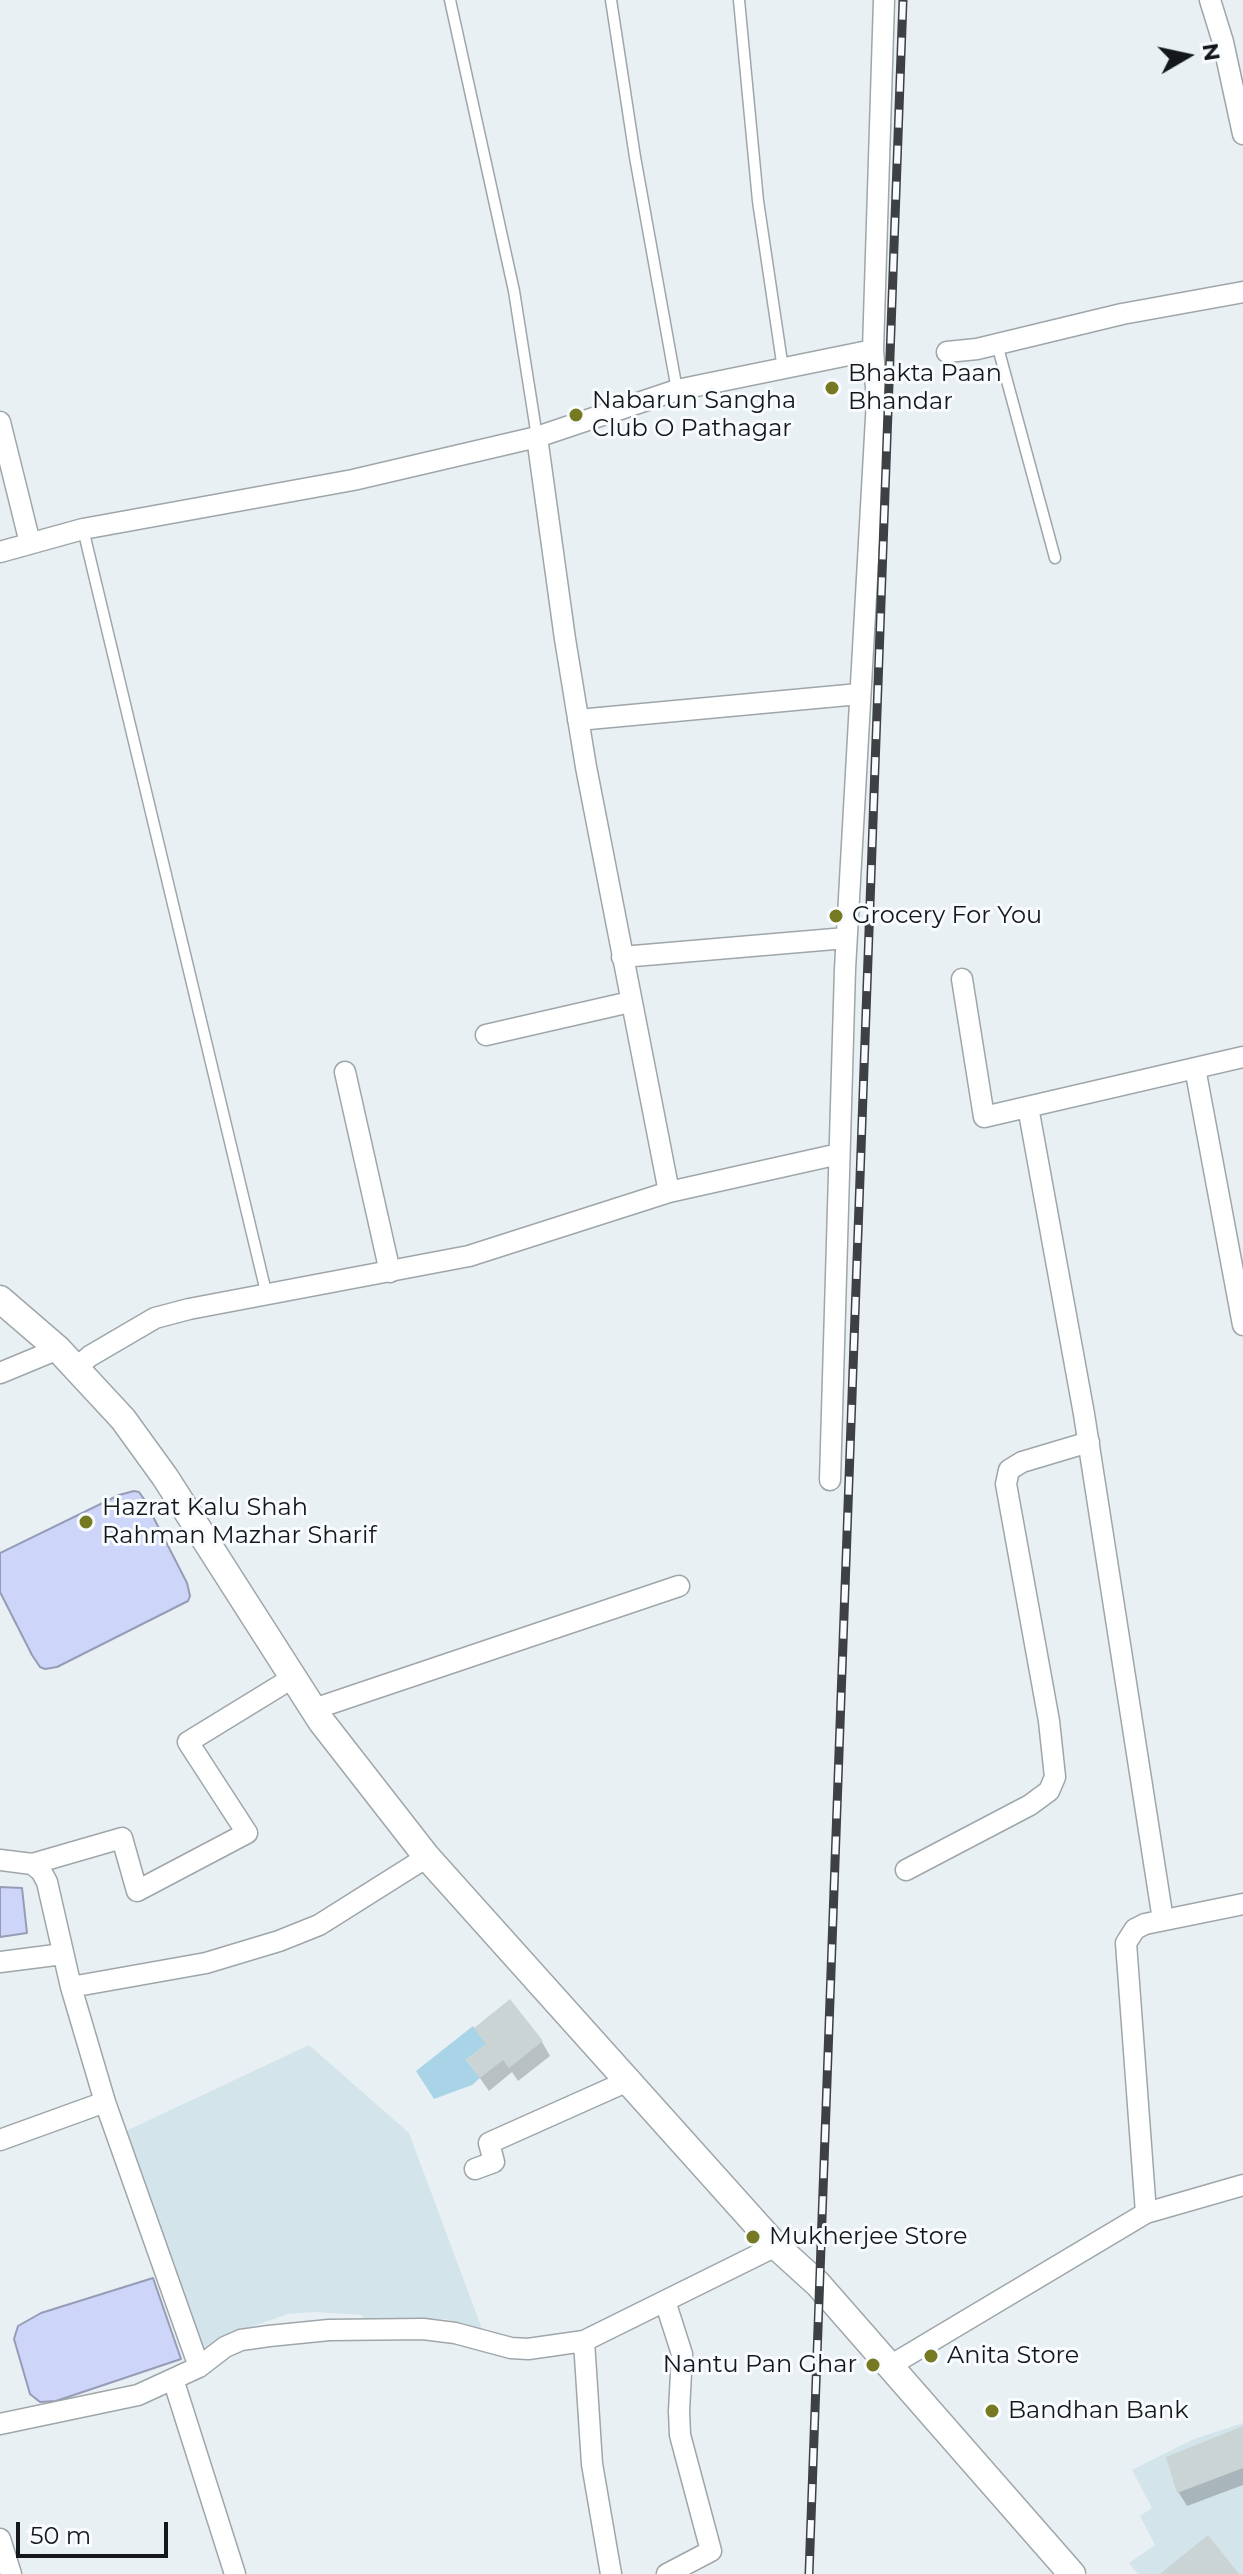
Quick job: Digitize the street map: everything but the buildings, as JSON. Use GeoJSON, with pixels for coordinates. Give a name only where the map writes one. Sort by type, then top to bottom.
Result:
{"type":"FeatureCollection","features":[{"type":"Feature","properties":{"kind":"street"},"geometry":{"type":"LineString","coordinates":[[830,1480],[846,938],[877,400],[873,350],[884,0]]}},
{"type":"Feature","properties":{"kind":"street"},"geometry":{"type":"LineString","coordinates":[[1210,0],[1223,42],[1243,134]]}},
{"type":"Feature","properties":{"kind":"street"},"geometry":{"type":"LineString","coordinates":[[947,352],[997,344],[1122,314],[1243,292]]}},
{"type":"Feature","properties":{"kind":"street"},"geometry":{"type":"LineString","coordinates":[[0,552],[83,529],[353,480],[537,437],[677,390],[873,350]]}},
{"type":"Feature","properties":{"kind":"street"},"geometry":{"type":"LineString","coordinates":[[0,422],[30,543]]}},
{"type":"Feature","properties":{"kind":"street"},"geometry":{"type":"LineString","coordinates":[[537,437],[578,720],[669,1192]]}},
{"type":"Feature","properties":{"kind":"street"},"geometry":{"type":"LineString","coordinates":[[578,720],[859,694]]}},
{"type":"Feature","properties":{"kind":"street"},"geometry":{"type":"LineString","coordinates":[[622,957],[846,938]]}},
{"type":"Feature","properties":{"kind":"street"},"geometry":{"type":"LineString","coordinates":[[962,979],[984,1117],[1243,1057]]}},
{"type":"Feature","properties":{"kind":"street"},"geometry":{"type":"LineString","coordinates":[[486,1035],[630,1002]]}},
{"type":"Feature","properties":{"kind":"street"},"geometry":{"type":"LineString","coordinates":[[1195,1068],[1243,1325]]}},
{"type":"Feature","properties":{"kind":"street"},"geometry":{"type":"LineString","coordinates":[[345,1072],[390,1272]]}},
{"type":"Feature","properties":{"kind":"street"},"geometry":{"type":"LineString","coordinates":[[1028,1107],[1089,1442],[1163,1920]]}},
{"type":"Feature","properties":{"kind":"street"},"geometry":{"type":"LineString","coordinates":[[76,1368],[90,1356],[155,1318],[469,1256],[669,1192],[839,1154]]}},
{"type":"Feature","properties":{"kind":"street"},"geometry":{"type":"LineString","coordinates":[[0,1299],[58,1349],[123,1419],[165,1477],[314,1709],[427,1857],[776,2246],[818,2284],[1072,2574]]}},
{"type":"Feature","properties":{"kind":"street"},"geometry":{"type":"LineString","coordinates":[[0,1373],[58,1349]]}},
{"type":"Feature","properties":{"kind":"street"},"geometry":{"type":"LineString","coordinates":[[906,1870],[1030,1805],[1049,1791],[1055,1777],[1049,1721],[1006,1484],[1009,1470],[1022,1462],[1089,1442]]}},
{"type":"Feature","properties":{"kind":"street"},"geometry":{"type":"LineString","coordinates":[[314,1709],[679,1586]]}},
{"type":"Feature","properties":{"kind":"street"},"geometry":{"type":"LineString","coordinates":[[0,1860],[32,1864],[122,1838],[137,1891],[247,1833],[188,1742],[294,1677]]}},
{"type":"Feature","properties":{"kind":"street"},"geometry":{"type":"LineString","coordinates":[[71,1987],[206,1963],[279,1941],[319,1925],[427,1857]]}},
{"type":"Feature","properties":{"kind":"street"},"geometry":{"type":"LineString","coordinates":[[32,1864],[41,1871],[47,1882],[71,1987],[105,2102],[199,2367]]}},
{"type":"Feature","properties":{"kind":"street"},"geometry":{"type":"LineString","coordinates":[[1146,2213],[1126,1943],[1135,1929],[1163,1920],[1243,1904]]}},
{"type":"Feature","properties":{"kind":"street"},"geometry":{"type":"LineString","coordinates":[[0,1962],[63,1954]]}},
{"type":"Feature","properties":{"kind":"street"},"geometry":{"type":"LineString","coordinates":[[475,2169],[494,2162],[489,2143],[630,2080]]}},
{"type":"Feature","properties":{"kind":"street"},"geometry":{"type":"LineString","coordinates":[[0,2140],[105,2102]]}},
{"type":"Feature","properties":{"kind":"street"},"geometry":{"type":"LineString","coordinates":[[888,2367],[1146,2213],[1243,2185]]}},
{"type":"Feature","properties":{"kind":"street"},"geometry":{"type":"LineString","coordinates":[[0,2424],[138,2395],[199,2367],[225,2347],[241,2340],[329,2330],[436,2330],[511,2348],[528,2349],[584,2341],[776,2246]]}},
{"type":"Feature","properties":{"kind":"street"},"geometry":{"type":"LineString","coordinates":[[665,2301],[682,2354],[680,2435],[711,2551],[667,2574]]}},
{"type":"Feature","properties":{"kind":"street"},"geometry":{"type":"LineString","coordinates":[[584,2341],[592,2464],[611,2574]]}},
{"type":"Feature","properties":{"kind":"street"},"geometry":{"type":"LineString","coordinates":[[173,2379],[235,2574]]}},
{"type":"Feature","properties":{"kind":"street"},"geometry":{"type":"LineString","coordinates":[[0,2539],[11,2574]]}},
{"type":"Feature","properties":{"kind":"lane"},"geometry":{"type":"LineString","coordinates":[[450,0],[514,291],[537,437]]}},
{"type":"Feature","properties":{"kind":"lane"},"geometry":{"type":"LineString","coordinates":[[611,0],[635,157],[677,390]]}},
{"type":"Feature","properties":{"kind":"lane"},"geometry":{"type":"LineString","coordinates":[[739,0],[758,201],[783,369]]}},
{"type":"Feature","properties":{"kind":"lane"},"geometry":{"type":"LineString","coordinates":[[997,344],[1055,558]]}},
{"type":"Feature","properties":{"kind":"lane"},"geometry":{"type":"LineString","coordinates":[[83,529],[267,1296]]}},
{"type":"Feature","properties":{"kind":"shaded area"},"geometry":{"type":"Polygon","coordinates":[[[134,1491],[144,1499],[187,1583],[188,1601],[57,1667],[40,1667],[0,1592],[0,1553],[119,1495],[134,1491]]]}},
{"type":"Feature","properties":{"kind":"shaded area"},"geometry":{"type":"Polygon","coordinates":[[[0,1887],[22,1888],[27,1933],[0,1937],[0,1887]]]}},
{"type":"Feature","properties":{"kind":"shaded area"},"geometry":{"type":"Polygon","coordinates":[[[473,2026],[486,2044],[466,2060],[480,2078],[472,2085],[434,2099],[416,2071],[473,2026]]]}},
{"type":"Feature","properties":{"kind":"shaded area"},"geometry":{"type":"Polygon","coordinates":[[[309,2045],[409,2133],[482,2329],[446,2319],[364,2320],[362,2315],[315,2312],[288,2314],[242,2330],[204,2349],[126,2131],[309,2045]]]}},
{"type":"Feature","properties":{"kind":"shaded area"},"geometry":{"type":"Polygon","coordinates":[[[153,2278],[181,2359],[56,2401],[40,2402],[30,2394],[14,2339],[18,2326],[41,2313],[153,2278]]]}},
{"type":"Feature","properties":{"kind":"shaded area"},"geometry":{"type":"Polygon","coordinates":[[[1243,2423],[1243,2574],[1138,2574],[1129,2563],[1155,2545],[1140,2516],[1152,2508],[1132,2470],[1194,2439],[1243,2423]]]}},
{"type":"Feature","properties":{"kind":"railway"},"geometry":{"type":"LineString","coordinates":[[809,2574],[903,0]]}},
{"type":"Feature","properties":{"kind":"place","name":"Bhakta Paan Bhandar"},"geometry":{"type":"Point","coordinates":[832,388]}},
{"type":"Feature","properties":{"kind":"place","name":"Nabarun Sangha Club O Pathagar"},"geometry":{"type":"Point","coordinates":[576,415]}},
{"type":"Feature","properties":{"kind":"place","name":"Grocery For You"},"geometry":{"type":"Point","coordinates":[836,916]}},
{"type":"Feature","properties":{"kind":"place","name":"Hazrat Kalu Shah Rahman Mazhar Sharif"},"geometry":{"type":"Point","coordinates":[86,1522]}},
{"type":"Feature","properties":{"kind":"place","name":"Mukherjee Store"},"geometry":{"type":"Point","coordinates":[753,2237]}},
{"type":"Feature","properties":{"kind":"place","name":"Anita Store"},"geometry":{"type":"Point","coordinates":[931,2356]}},
{"type":"Feature","properties":{"kind":"place","name":"Nantu Pan Ghar"},"geometry":{"type":"Point","coordinates":[873,2365]}},
{"type":"Feature","properties":{"kind":"place","name":"Bandhan Bank"},"geometry":{"type":"Point","coordinates":[992,2411]}}]}
